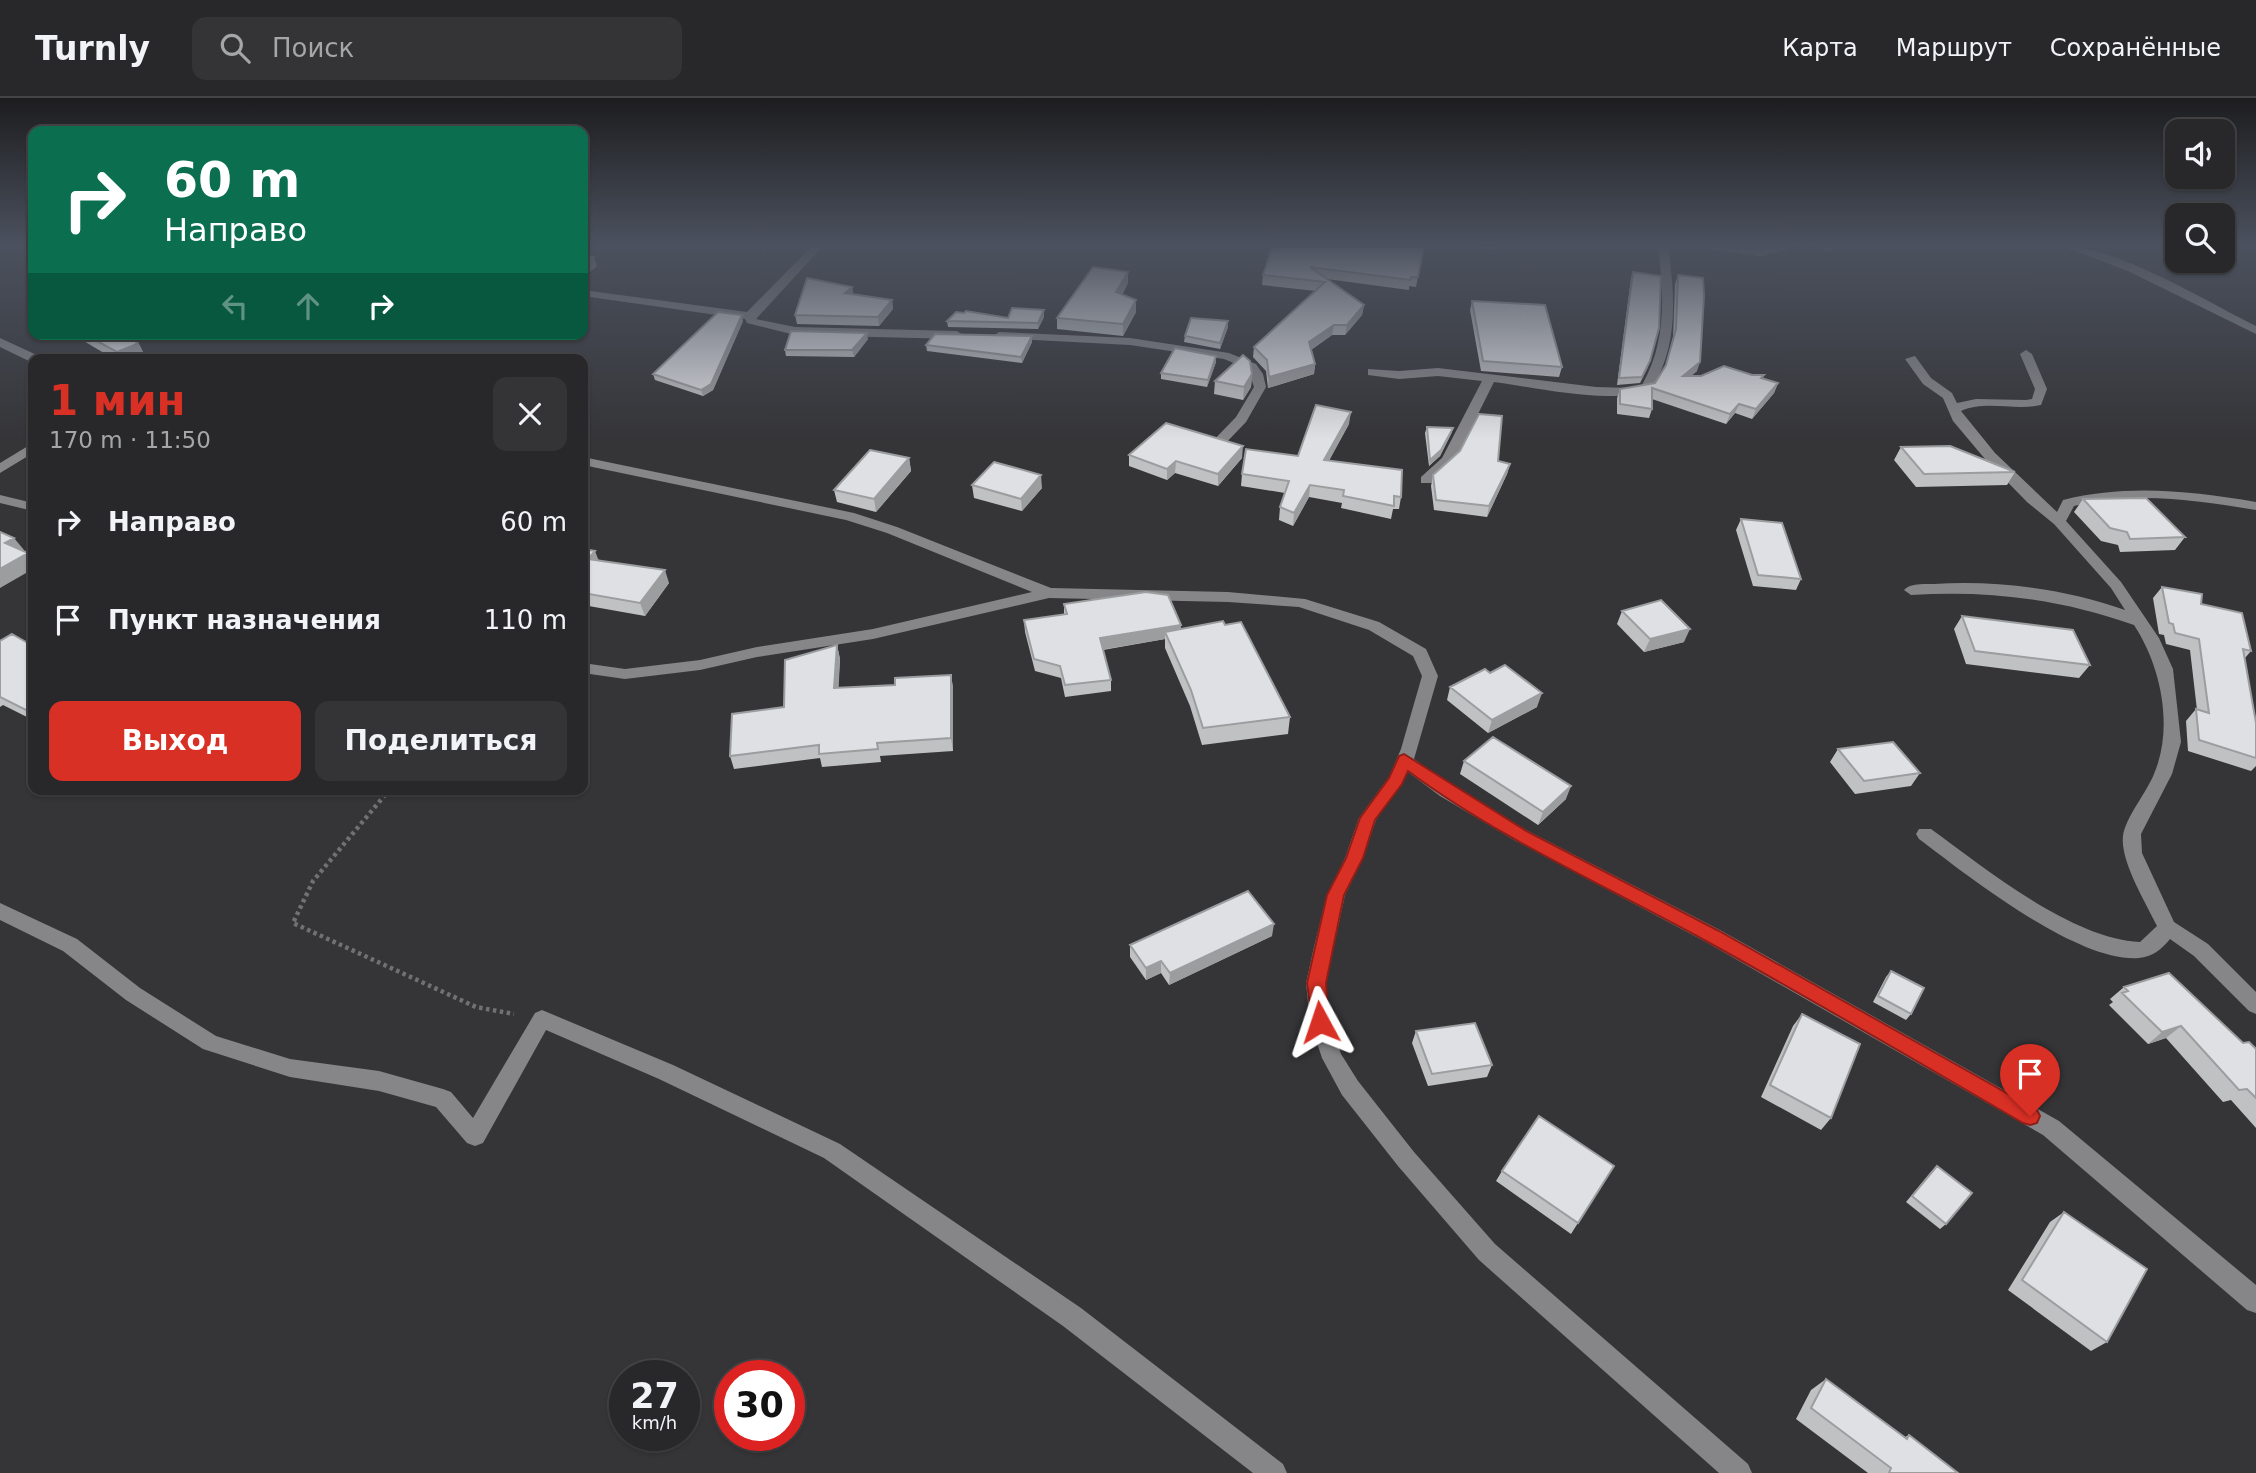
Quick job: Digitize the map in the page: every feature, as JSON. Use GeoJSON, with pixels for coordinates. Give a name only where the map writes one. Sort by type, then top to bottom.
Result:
{"type":"FeatureCollection","features":[{"type":"Feature","properties":{"kind":"street"},"geometry":{"type":"LineString","coordinates":[[708,310],[750,316]]}},
{"type":"Feature","properties":{"kind":"street"},"geometry":{"type":"LineString","coordinates":[[750,316],[756,310]]}},
{"type":"Feature","properties":{"kind":"street"},"geometry":{"type":"LineString","coordinates":[[1372,372],[1399,375],[1438,372],[1596,391],[1633,392],[1647,387],[1660,360],[1669,310]]}},
{"type":"Feature","properties":{"kind":"street"},"geometry":{"type":"LineString","coordinates":[[2216,310],[2256,330]]}},
{"type":"Feature","properties":{"kind":"street"},"geometry":{"type":"LineString","coordinates":[[750,316],[751,321],[764,326],[794,331],[975,335]]}},
{"type":"Feature","properties":{"kind":"street"},"geometry":{"type":"LineString","coordinates":[[739,329],[764,326]]}},
{"type":"Feature","properties":{"kind":"street"},"geometry":{"type":"LineString","coordinates":[[989,336],[1058,336],[1188,349],[1247,362],[1257,371],[1260,387],[1241,419],[1216,445]]}},
{"type":"Feature","properties":{"kind":"street"},"geometry":{"type":"LineString","coordinates":[[0,341],[28,355]]}},
{"type":"Feature","properties":{"kind":"street"},"geometry":{"type":"LineString","coordinates":[[1954,409],[1965,403],[1989,400],[2027,405],[2037,402],[2041,390],[2026,354]]}},
{"type":"Feature","properties":{"kind":"street"},"geometry":{"type":"LineString","coordinates":[[1911,359],[1927,381],[1948,396],[1958,418],[1990,456],[2032,499],[2059,521],[2116,585],[2151,638],[2165,669],[2173,742],[2163,774],[2132,834],[2133,853],[2167,926],[2201,950],[2256,1005]]}},
{"type":"Feature","properties":{"kind":"street"},"geometry":{"type":"LineString","coordinates":[[1426,480],[1448,460],[1490,378]]}},
{"type":"Feature","properties":{"kind":"street"},"geometry":{"type":"LineString","coordinates":[[0,470],[28,450]]}},
{"type":"Feature","properties":{"kind":"street"},"geometry":{"type":"LineString","coordinates":[[588,462],[849,516],[892,530],[1049,593]]}},
{"type":"Feature","properties":{"kind":"street"},"geometry":{"type":"LineString","coordinates":[[2059,521],[2068,502],[2118,494],[2170,492],[2256,506]]}},
{"type":"Feature","properties":{"kind":"street"},"geometry":{"type":"LineString","coordinates":[[0,499],[28,506]]}},
{"type":"Feature","properties":{"kind":"street"},"geometry":{"type":"LineString","coordinates":[[1911,590],[1992,587],[2114,610],[2139,621]]}},
{"type":"Feature","properties":{"kind":"street"},"geometry":{"type":"LineString","coordinates":[[588,669],[625,674],[700,664],[768,650],[873,634],[1049,593],[1270,599],[1300,603],[1374,626],[1420,653],[1430,676],[1404,760],[1396,780],[1368,818],[1354,858],[1336,895],[1317,983],[1320,1022],[1332,1058],[1350,1088],[1487,1252],[1739,1473]]}},
{"type":"Feature","properties":{"kind":"street"},"geometry":{"type":"LineString","coordinates":[[1404,760],[1446,791],[1522,836],[1713,936],[2051,1128],[2256,1301]]}},
{"type":"Feature","properties":{"kind":"street"},"geometry":{"type":"LineString","coordinates":[[1925,834],[2025,904],[2112,948],[2138,950],[2158,942],[2167,926]]}},
{"type":"Feature","properties":{"kind":"street"},"geometry":{"type":"LineString","coordinates":[[0,911],[70,945],[133,994],[210,1043],[290,1068],[379,1081],[443,1098],[475,1136],[542,1019],[666,1072],[832,1151],[1072,1317],[1275,1473]]}},
{"type":"Feature","properties":{"kind":"path"},"geometry":{"type":"LineString","coordinates":[[385,795],[313,881],[293,923],[476,1007],[542,1019]]}},
{"type":"Feature","properties":{"kind":"building"},"geometry":{"type":"Polygon","coordinates":[[[797,310],[884,310],[878,317],[795,315],[797,310]]]}},
{"type":"Feature","properties":{"kind":"building"},"geometry":{"type":"Polygon","coordinates":[[[1011,310],[1044,310],[1038,323],[947,321],[956,312],[966,311],[1008,318],[1011,310]]]}},
{"type":"Feature","properties":{"kind":"building"},"geometry":{"type":"Polygon","coordinates":[[[1063,310],[1130,310],[1123,324],[1057,318],[1063,310]]]}},
{"type":"Feature","properties":{"kind":"building"},"geometry":{"type":"Polygon","coordinates":[[[1294,310],[1360,310],[1347,325],[1334,325],[1309,342],[1315,364],[1269,377],[1267,360],[1254,347],[1294,310]]]}},
{"type":"Feature","properties":{"kind":"building"},"geometry":{"type":"Polygon","coordinates":[[[1474,310],[1546,310],[1562,367],[1483,361],[1474,310]]]}},
{"type":"Feature","properties":{"kind":"building"},"geometry":{"type":"Polygon","coordinates":[[[1628,310],[1660,310],[1659,328],[1650,361],[1642,377],[1619,378],[1628,310]]]}},
{"type":"Feature","properties":{"kind":"building"},"geometry":{"type":"Polygon","coordinates":[[[1677,310],[1703,310],[1700,362],[1683,376],[1701,376],[1724,366],[1752,375],[1764,375],[1761,378],[1778,383],[1756,409],[1739,404],[1730,414],[1652,388],[1652,409],[1620,404],[1620,389],[1655,383],[1666,365],[1676,329],[1677,310]]]}},
{"type":"Feature","properties":{"kind":"building"},"geometry":{"type":"Polygon","coordinates":[[[718,312],[742,315],[711,384],[701,390],[653,374],[718,312]]]}},
{"type":"Feature","properties":{"kind":"building"},"geometry":{"type":"Polygon","coordinates":[[[1191,318],[1228,321],[1220,343],[1185,336],[1191,318]]]}},
{"type":"Feature","properties":{"kind":"building"},"geometry":{"type":"Polygon","coordinates":[[[791,331],[867,333],[852,350],[785,350],[791,331]]]}},
{"type":"Feature","properties":{"kind":"building"},"geometry":{"type":"Polygon","coordinates":[[[935,334],[1032,336],[1021,357],[926,345],[935,334]]]}},
{"type":"Feature","properties":{"kind":"building"},"geometry":{"type":"Polygon","coordinates":[[[95,340],[135,340],[137,344],[117,352],[95,340]]]}},
{"type":"Feature","properties":{"kind":"building"},"geometry":{"type":"Polygon","coordinates":[[[1175,348],[1216,356],[1208,380],[1161,373],[1175,348]]]}},
{"type":"Feature","properties":{"kind":"building"},"geometry":{"type":"Polygon","coordinates":[[[1243,355],[1250,361],[1252,374],[1244,387],[1215,381],[1243,355]]]}},
{"type":"Feature","properties":{"kind":"building"},"geometry":{"type":"Polygon","coordinates":[[[1316,405],[1351,412],[1324,460],[1402,470],[1401,497],[1394,496],[1394,506],[1343,496],[1344,490],[1310,485],[1294,513],[1280,507],[1289,481],[1242,474],[1246,449],[1298,456],[1316,405]]]}},
{"type":"Feature","properties":{"kind":"building"},"geometry":{"type":"Polygon","coordinates":[[[1479,414],[1502,416],[1498,461],[1510,464],[1489,506],[1436,500],[1433,475],[1460,451],[1479,414]]]}},
{"type":"Feature","properties":{"kind":"building"},"geometry":{"type":"Polygon","coordinates":[[[1166,423],[1243,446],[1218,474],[1176,461],[1167,469],[1129,455],[1166,423]]]}},
{"type":"Feature","properties":{"kind":"building"},"geometry":{"type":"Polygon","coordinates":[[[1427,427],[1453,428],[1441,450],[1430,460],[1427,427]]]}},
{"type":"Feature","properties":{"kind":"building"},"geometry":{"type":"Polygon","coordinates":[[[1950,446],[2015,472],[1924,474],[1901,447],[1950,446]]]}},
{"type":"Feature","properties":{"kind":"building"},"geometry":{"type":"Polygon","coordinates":[[[870,450],[909,458],[874,499],[834,490],[870,450]]]}},
{"type":"Feature","properties":{"kind":"building"},"geometry":{"type":"Polygon","coordinates":[[[994,462],[1041,475],[1021,499],[972,485],[994,462]]]}},
{"type":"Feature","properties":{"kind":"building"},"geometry":{"type":"Polygon","coordinates":[[[2146,498],[2185,537],[2130,539],[2127,532],[2110,528],[2083,499],[2146,498]]]}},
{"type":"Feature","properties":{"kind":"building"},"geometry":{"type":"Polygon","coordinates":[[[1741,519],[1782,523],[1801,579],[1758,575],[1741,519]]]}},
{"type":"Feature","properties":{"kind":"building"},"geometry":{"type":"Polygon","coordinates":[[[0,532],[14,538],[5,543],[28,553],[0,569],[0,532]]]}},
{"type":"Feature","properties":{"kind":"building"},"geometry":{"type":"Polygon","coordinates":[[[588,550],[595,551],[588,559],[588,550]]]}},
{"type":"Feature","properties":{"kind":"building"},"geometry":{"type":"Polygon","coordinates":[[[588,559],[665,570],[640,603],[588,594],[588,559]]]}},
{"type":"Feature","properties":{"kind":"building"},"geometry":{"type":"Polygon","coordinates":[[[2162,587],[2202,594],[2201,604],[2242,613],[2251,651],[2243,649],[2256,723],[2256,758],[2199,740],[2196,709],[2209,713],[2199,639],[2175,633],[2173,624],[2169,623],[2162,587]]]}},
{"type":"Feature","properties":{"kind":"building"},"geometry":{"type":"Polygon","coordinates":[[[1146,592],[1168,595],[1181,625],[1100,638],[1111,680],[1065,685],[1060,666],[1034,659],[1024,620],[1067,614],[1064,604],[1146,592]]]}},
{"type":"Feature","properties":{"kind":"building"},"geometry":{"type":"Polygon","coordinates":[[[1661,600],[1690,629],[1650,639],[1622,611],[1661,600]]]}},
{"type":"Feature","properties":{"kind":"building"},"geometry":{"type":"Polygon","coordinates":[[[1962,616],[2073,630],[2090,665],[1975,651],[1962,616]]]}},
{"type":"Feature","properties":{"kind":"building"},"geometry":{"type":"Polygon","coordinates":[[[1223,621],[1225,625],[1241,622],[1290,717],[1203,728],[1191,690],[1165,632],[1223,621]]]}},
{"type":"Feature","properties":{"kind":"building"},"geometry":{"type":"Polygon","coordinates":[[[12,634],[28,643],[28,711],[0,697],[0,641],[12,634]]]}},
{"type":"Feature","properties":{"kind":"building"},"geometry":{"type":"Polygon","coordinates":[[[837,645],[834,688],[895,685],[895,678],[951,675],[951,738],[877,743],[878,749],[819,754],[819,745],[730,756],[732,714],[784,707],[785,660],[837,645]]]}},
{"type":"Feature","properties":{"kind":"building"},"geometry":{"type":"Polygon","coordinates":[[[1505,665],[1542,693],[1492,720],[1450,687],[1485,669],[1490,673],[1505,665]]]}},
{"type":"Feature","properties":{"kind":"building"},"geometry":{"type":"Polygon","coordinates":[[[1493,737],[1571,786],[1543,812],[1464,761],[1493,737]]]}},
{"type":"Feature","properties":{"kind":"building"},"geometry":{"type":"Polygon","coordinates":[[[1893,742],[1920,773],[1864,781],[1838,749],[1893,742]]]}},
{"type":"Feature","properties":{"kind":"building"},"geometry":{"type":"Polygon","coordinates":[[[1248,891],[1274,924],[1170,973],[1161,961],[1146,968],[1130,945],[1248,891]]]}},
{"type":"Feature","properties":{"kind":"building"},"geometry":{"type":"Polygon","coordinates":[[[1891,971],[1924,988],[1911,1014],[1878,996],[1891,971]]]}},
{"type":"Feature","properties":{"kind":"building"},"geometry":{"type":"Polygon","coordinates":[[[2169,973],[2243,1043],[2249,1042],[2256,1049],[2256,1098],[2247,1089],[2239,1090],[2181,1026],[2162,1032],[2122,993],[2128,991],[2124,987],[2169,973]]]}},
{"type":"Feature","properties":{"kind":"building"},"geometry":{"type":"Polygon","coordinates":[[[1802,1014],[1860,1044],[1831,1118],[1770,1085],[1802,1014]]]}},
{"type":"Feature","properties":{"kind":"building"},"geometry":{"type":"Polygon","coordinates":[[[1475,1023],[1492,1065],[1432,1074],[1416,1031],[1475,1023]]]}},
{"type":"Feature","properties":{"kind":"building"},"geometry":{"type":"Polygon","coordinates":[[[1539,1116],[1614,1166],[1578,1223],[1502,1171],[1539,1116]]]}},
{"type":"Feature","properties":{"kind":"building"},"geometry":{"type":"Polygon","coordinates":[[[1937,1166],[1972,1193],[1946,1224],[1912,1196],[1937,1166]]]}},
{"type":"Feature","properties":{"kind":"building"},"geometry":{"type":"Polygon","coordinates":[[[2064,1212],[2147,1269],[2107,1342],[2022,1280],[2064,1212]]]}},
{"type":"Feature","properties":{"kind":"building"},"geometry":{"type":"Polygon","coordinates":[[[1826,1379],[1907,1439],[1909,1435],[1958,1473],[1889,1473],[1891,1468],[1811,1408],[1826,1379]]]}},
{"type":"Feature","properties":{"kind":"route"},"geometry":{"type":"LineString","coordinates":[[1320,1022],[1317,983],[1336,895],[1354,858],[1368,818],[1396,780],[1404,760],[1484,815],[1713,936],[2030,1116]]}}]}
